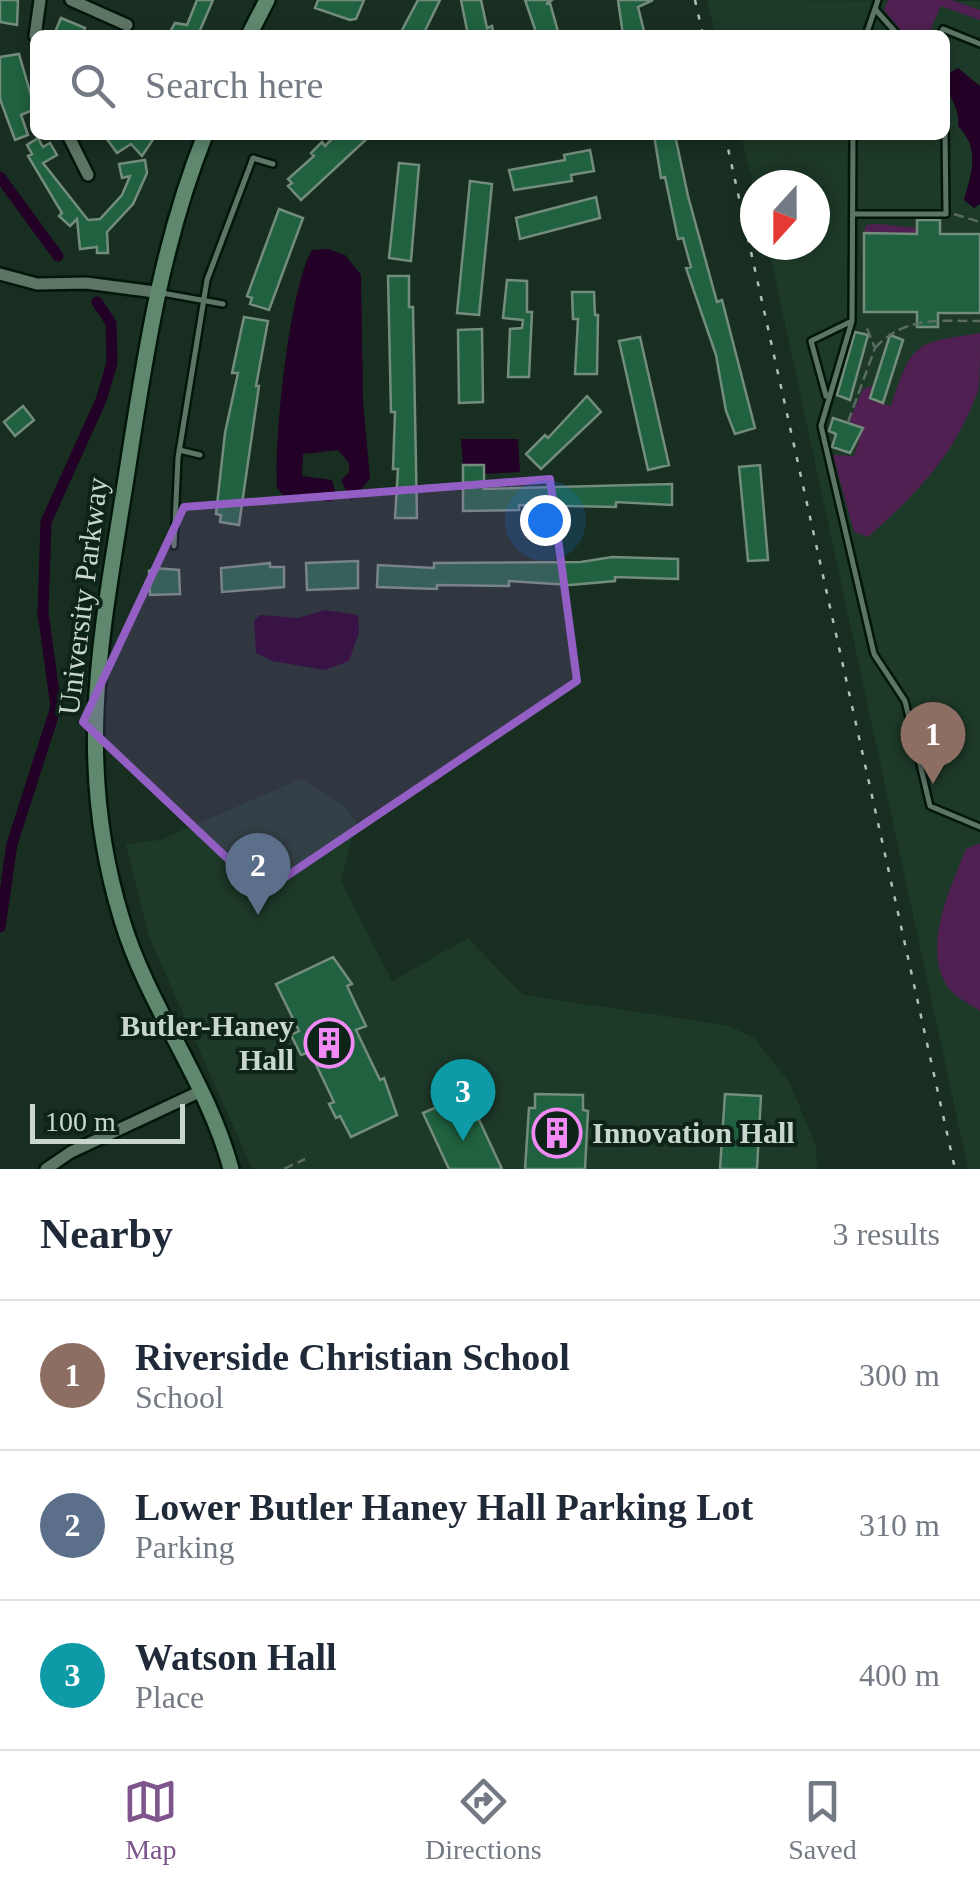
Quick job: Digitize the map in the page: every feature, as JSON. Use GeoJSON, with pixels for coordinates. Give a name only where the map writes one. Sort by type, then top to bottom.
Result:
{"type":"FeatureCollection","features":[{"type":"Feature","properties":{"kind":"main road"},"geometry":{"type":"LineString","coordinates":[[252,30],[267,0]]}},
{"type":"Feature","properties":{"kind":"main road","name":"University Parkway"},"geometry":{"type":"LineString","coordinates":[[203,140],[184,187],[155,292],[95,676],[92,744],[100,826],[122,922],[231,1169]]}},
{"type":"Feature","properties":{"kind":"street"},"geometry":{"type":"LineString","coordinates":[[36,30],[40,0]]}},
{"type":"Feature","properties":{"kind":"street"},"geometry":{"type":"LineString","coordinates":[[72,0],[127,24]]}},
{"type":"Feature","properties":{"kind":"street"},"geometry":{"type":"LineString","coordinates":[[70,140],[88,175]]}},
{"type":"Feature","properties":{"kind":"street"},"geometry":{"type":"LineString","coordinates":[[0,274],[37,284],[86,283],[155,292]]}},
{"type":"Feature","properties":{"kind":"street"},"geometry":{"type":"LineString","coordinates":[[46,1169],[199,1092]]}},
{"type":"Feature","properties":{"kind":"lane"},"geometry":{"type":"LineString","coordinates":[[868,30],[878,0]]}},
{"type":"Feature","properties":{"kind":"lane"},"geometry":{"type":"LineString","coordinates":[[874,9],[893,30]]}},
{"type":"Feature","properties":{"kind":"lane"},"geometry":{"type":"LineString","coordinates":[[950,32],[980,44]]}},
{"type":"Feature","properties":{"kind":"lane"},"geometry":{"type":"LineString","coordinates":[[853,140],[852,322],[821,426],[874,654],[905,701],[930,806],[980,827]]}},
{"type":"Feature","properties":{"kind":"lane"},"geometry":{"type":"LineString","coordinates":[[852,214],[946,214],[945,140]]}},
{"type":"Feature","properties":{"kind":"lane"},"geometry":{"type":"LineString","coordinates":[[174,546],[180,450],[204,300],[252,158],[273,164]]}},
{"type":"Feature","properties":{"kind":"lane"},"geometry":{"type":"LineString","coordinates":[[155,292],[222,304]]}},
{"type":"Feature","properties":{"kind":"lane"},"geometry":{"type":"LineString","coordinates":[[827,399],[811,340],[852,322]]}},
{"type":"Feature","properties":{"kind":"lane"},"geometry":{"type":"LineString","coordinates":[[180,450],[200,455]]}},
{"type":"Feature","properties":{"kind":"path"},"geometry":{"type":"LineString","coordinates":[[953,213],[980,222]]}},
{"type":"Feature","properties":{"kind":"path"},"geometry":{"type":"LineString","coordinates":[[848,422],[875,348],[888,333],[914,321],[980,322]]}},
{"type":"Feature","properties":{"kind":"path"},"geometry":{"type":"LineString","coordinates":[[866,326],[875,348]]}},
{"type":"Feature","properties":{"kind":"path"},"geometry":{"type":"LineString","coordinates":[[284,1169],[305,1159]]}},
{"type":"Feature","properties":{"kind":"highlighted area"},"geometry":{"type":"Polygon","coordinates":[[[550,479],[577,681],[263,892],[83,722],[184,507],[550,479]]]}},
{"type":"Feature","properties":{"kind":"shaded area"},"geometry":{"type":"Polygon","coordinates":[[[707,0],[980,1],[980,1169],[968,1169],[771,260],[830,260],[830,170],[750,170],[742,140],[950,140],[950,30],[715,30],[707,0]]]}},
{"type":"Feature","properties":{"kind":"shaded area"},"geometry":{"type":"Polygon","coordinates":[[[888,0],[952,0],[980,10],[980,20],[941,6],[930,30],[901,30],[884,10],[888,0]]]}},
{"type":"Feature","properties":{"kind":"shaded area"},"geometry":{"type":"Polygon","coordinates":[[[958,68],[980,86],[980,204],[974,208],[964,200],[972,152],[958,126],[950,93],[950,72],[958,68]]]}},
{"type":"Feature","properties":{"kind":"shaded area"},"geometry":{"type":"Polygon","coordinates":[[[866,225],[917,228],[917,234],[864,233],[866,225]]]}},
{"type":"Feature","properties":{"kind":"shaded area"},"geometry":{"type":"Polygon","coordinates":[[[328,249],[345,255],[361,275],[363,401],[370,479],[351,501],[341,480],[349,473],[349,463],[338,450],[303,454],[302,476],[332,480],[337,497],[331,502],[283,495],[277,488],[281,402],[296,297],[312,250],[328,249]]]}},
{"type":"Feature","properties":{"kind":"shaded area"},"geometry":{"type":"Polygon","coordinates":[[[980,333],[979,388],[947,452],[920,487],[868,537],[854,532],[833,455],[854,456],[863,428],[850,424],[850,419],[863,389],[874,385],[870,400],[891,406],[904,369],[919,349],[941,340],[980,333]]]}},
{"type":"Feature","properties":{"kind":"shaded area"},"geometry":{"type":"Polygon","coordinates":[[[461,439],[518,439],[520,472],[484,474],[484,465],[463,465],[461,439]]]}},
{"type":"Feature","properties":{"kind":"shaded area"},"geometry":{"type":"Polygon","coordinates":[[[325,610],[358,615],[359,633],[349,661],[325,670],[272,661],[256,653],[254,620],[260,615],[298,618],[325,610]]]}},
{"type":"Feature","properties":{"kind":"shaded area"},"geometry":{"type":"Polygon","coordinates":[[[301,779],[343,805],[356,822],[341,881],[392,981],[468,938],[523,995],[725,1025],[753,1037],[790,1083],[816,1147],[817,1169],[252,1169],[150,939],[126,844],[160,840],[301,779]]]}},
{"type":"Feature","properties":{"kind":"shaded area"},"geometry":{"type":"Polygon","coordinates":[[[980,843],[980,1011],[948,987],[937,954],[941,918],[953,881],[966,849],[980,843]]]}},
{"type":"Feature","properties":{"kind":"building"},"geometry":{"type":"Polygon","coordinates":[[[0,0],[18,0],[17,25],[0,22],[0,0]]]}},
{"type":"Feature","properties":{"kind":"building"},"geometry":{"type":"Polygon","coordinates":[[[197,0],[213,0],[200,30],[171,30],[175,23],[187,25],[197,0]]]}},
{"type":"Feature","properties":{"kind":"building"},"geometry":{"type":"Polygon","coordinates":[[[318,0],[364,0],[356,19],[350,20],[315,8],[318,0]]]}},
{"type":"Feature","properties":{"kind":"building"},"geometry":{"type":"Polygon","coordinates":[[[418,0],[440,0],[425,30],[402,30],[418,0]]]}},
{"type":"Feature","properties":{"kind":"building"},"geometry":{"type":"Polygon","coordinates":[[[461,0],[481,0],[487,28],[492,26],[493,30],[467,30],[461,0]]]}},
{"type":"Feature","properties":{"kind":"building"},"geometry":{"type":"Polygon","coordinates":[[[525,0],[552,0],[546,4],[550,3],[558,30],[535,30],[525,0]]]}},
{"type":"Feature","properties":{"kind":"building"},"geometry":{"type":"Polygon","coordinates":[[[618,0],[653,0],[638,7],[644,30],[622,30],[618,0]]]}},
{"type":"Feature","properties":{"kind":"building"},"geometry":{"type":"Polygon","coordinates":[[[61,18],[85,28],[84,30],[56,30],[61,18]]]}},
{"type":"Feature","properties":{"kind":"building"},"geometry":{"type":"Polygon","coordinates":[[[19,54],[30,92],[30,111],[21,115],[28,135],[15,140],[0,99],[0,57],[19,54]]]}},
{"type":"Feature","properties":{"kind":"building"},"geometry":{"type":"Polygon","coordinates":[[[35,140],[43,147],[50,143],[57,155],[43,163],[88,220],[100,219],[122,195],[130,176],[122,178],[119,164],[145,160],[147,173],[133,204],[107,232],[108,253],[97,253],[97,247],[80,249],[77,219],[70,226],[59,216],[62,213],[28,156],[32,154],[27,145],[35,140]]]}},
{"type":"Feature","properties":{"kind":"building"},"geometry":{"type":"Polygon","coordinates":[[[108,140],[153,140],[142,156],[131,144],[117,153],[108,140]]]}},
{"type":"Feature","properties":{"kind":"building"},"geometry":{"type":"Polygon","coordinates":[[[331,140],[366,140],[301,200],[288,186],[292,183],[288,179],[314,156],[311,153],[322,142],[325,146],[331,140]]]}},
{"type":"Feature","properties":{"kind":"building"},"geometry":{"type":"Polygon","coordinates":[[[655,140],[676,140],[717,302],[722,300],[755,428],[735,434],[726,411],[716,355],[686,268],[691,267],[683,238],[678,239],[665,177],[661,178],[655,140]]]}},
{"type":"Feature","properties":{"kind":"building"},"geometry":{"type":"Polygon","coordinates":[[[590,150],[594,171],[571,175],[572,181],[514,190],[509,170],[565,160],[564,155],[590,150]]]}},
{"type":"Feature","properties":{"kind":"building"},"geometry":{"type":"Polygon","coordinates":[[[399,163],[419,165],[411,261],[389,258],[399,163]]]}},
{"type":"Feature","properties":{"kind":"building"},"geometry":{"type":"Polygon","coordinates":[[[470,181],[492,184],[479,315],[457,313],[470,181]]]}},
{"type":"Feature","properties":{"kind":"building"},"geometry":{"type":"Polygon","coordinates":[[[596,197],[600,218],[520,239],[516,218],[596,197]]]}},
{"type":"Feature","properties":{"kind":"building"},"geometry":{"type":"Polygon","coordinates":[[[279,209],[303,218],[269,310],[250,304],[252,298],[247,296],[279,209]]]}},
{"type":"Feature","properties":{"kind":"building"},"geometry":{"type":"Polygon","coordinates":[[[917,220],[940,220],[940,234],[980,234],[980,313],[938,313],[938,327],[917,327],[917,312],[864,312],[864,233],[917,234],[917,220]]]}},
{"type":"Feature","properties":{"kind":"building"},"geometry":{"type":"Polygon","coordinates":[[[388,276],[409,276],[409,307],[413,307],[417,518],[395,518],[398,469],[393,469],[395,412],[391,412],[388,276]]]}},
{"type":"Feature","properties":{"kind":"building"},"geometry":{"type":"Polygon","coordinates":[[[507,280],[527,281],[527,312],[532,312],[529,377],[508,377],[510,329],[522,328],[523,320],[503,318],[507,280]]]}},
{"type":"Feature","properties":{"kind":"building"},"geometry":{"type":"Polygon","coordinates":[[[572,292],[594,292],[598,315],[597,374],[575,374],[578,319],[573,319],[572,292]]]}},
{"type":"Feature","properties":{"kind":"building"},"geometry":{"type":"Polygon","coordinates":[[[244,317],[268,321],[239,525],[220,522],[221,515],[216,514],[225,433],[238,373],[232,373],[244,317]]]}},
{"type":"Feature","properties":{"kind":"building"},"geometry":{"type":"Polygon","coordinates":[[[482,329],[483,402],[459,403],[458,330],[482,329]]]}},
{"type":"Feature","properties":{"kind":"building"},"geometry":{"type":"Polygon","coordinates":[[[855,332],[868,335],[850,400],[837,395],[855,332]]]}},
{"type":"Feature","properties":{"kind":"building"},"geometry":{"type":"Polygon","coordinates":[[[890,335],[903,340],[883,403],[870,398],[890,335]]]}},
{"type":"Feature","properties":{"kind":"building"},"geometry":{"type":"Polygon","coordinates":[[[640,337],[669,465],[648,470],[619,341],[640,337]]]}},
{"type":"Feature","properties":{"kind":"building"},"geometry":{"type":"Polygon","coordinates":[[[587,396],[601,412],[541,469],[526,454],[545,435],[548,438],[587,396]]]}},
{"type":"Feature","properties":{"kind":"building"},"geometry":{"type":"Polygon","coordinates":[[[23,406],[34,420],[15,436],[4,422],[23,406]]]}},
{"type":"Feature","properties":{"kind":"building"},"geometry":{"type":"Polygon","coordinates":[[[833,418],[863,428],[850,453],[832,447],[836,434],[829,431],[833,418]]]}},
{"type":"Feature","properties":{"kind":"building"},"geometry":{"type":"Polygon","coordinates":[[[463,465],[484,465],[484,489],[672,484],[672,505],[616,502],[616,507],[519,505],[519,510],[463,511],[463,465]]]}},
{"type":"Feature","properties":{"kind":"building"},"geometry":{"type":"Polygon","coordinates":[[[760,465],[768,560],[748,561],[739,467],[760,465]]]}},
{"type":"Feature","properties":{"kind":"building"},"geometry":{"type":"Polygon","coordinates":[[[612,557],[678,559],[678,579],[615,577],[615,581],[570,585],[509,581],[509,586],[377,587],[378,565],[434,568],[434,563],[581,562],[612,557]]]}},
{"type":"Feature","properties":{"kind":"building"},"geometry":{"type":"Polygon","coordinates":[[[358,561],[358,588],[307,590],[306,563],[358,561]]]}},
{"type":"Feature","properties":{"kind":"building"},"geometry":{"type":"Polygon","coordinates":[[[270,563],[270,567],[284,567],[284,587],[222,592],[221,568],[270,563]]]}},
{"type":"Feature","properties":{"kind":"building"},"geometry":{"type":"Polygon","coordinates":[[[179,570],[180,594],[150,595],[149,571],[179,570]]]}},
{"type":"Feature","properties":{"kind":"building","name":"Butler-Haney Hall"},"geometry":{"type":"Polygon","coordinates":[[[333,957],[352,984],[347,986],[366,1026],[356,1030],[380,1080],[384,1078],[397,1115],[351,1137],[329,1104],[334,1102],[310,1052],[301,1055],[291,1035],[299,1031],[276,984],[333,957]]]}},
{"type":"Feature","properties":{"kind":"building"},"geometry":{"type":"Polygon","coordinates":[[[466,1092],[502,1169],[449,1169],[423,1113],[437,1107],[434,1100],[466,1092]]]}},
{"type":"Feature","properties":{"kind":"building","name":"Innovation Hall"},"geometry":{"type":"Polygon","coordinates":[[[535,1094],[583,1095],[583,1110],[588,1111],[585,1169],[525,1169],[529,1108],[535,1108],[535,1094]]]}},
{"type":"Feature","properties":{"kind":"building"},"geometry":{"type":"Polygon","coordinates":[[[725,1094],[761,1096],[757,1169],[720,1169],[725,1094]]]}},
{"type":"Feature","properties":{"kind":"waterway"},"geometry":{"type":"LineString","coordinates":[[0,177],[58,256]]}},
{"type":"Feature","properties":{"kind":"waterway"},"geometry":{"type":"LineString","coordinates":[[0,927],[12,844],[56,707],[43,613],[46,522],[101,400],[112,363],[111,323],[97,302]]}},
{"type":"Feature","properties":{"kind":"railway"},"geometry":{"type":"LineString","coordinates":[[695,0],[702,30]]}},
{"type":"Feature","properties":{"kind":"railway"},"geometry":{"type":"LineString","coordinates":[[726,140],[955,1169]]}},
{"type":"Feature","properties":{"kind":"place","name":"Riverside Christian School"},"geometry":{"type":"Point","coordinates":[933,784]}},
{"type":"Feature","properties":{"kind":"place","name":"Lower Butler Haney Hall Parking Lot"},"geometry":{"type":"Point","coordinates":[258,915]}},
{"type":"Feature","properties":{"kind":"place","name":"Butler-Haney Hall"},"geometry":{"type":"Point","coordinates":[329,1043]}},
{"type":"Feature","properties":{"kind":"place","name":"Innovation Hall"},"geometry":{"type":"Point","coordinates":[557,1133]}},
{"type":"Feature","properties":{"kind":"place","name":"Watson Hall"},"geometry":{"type":"Point","coordinates":[463,1141]}}]}
